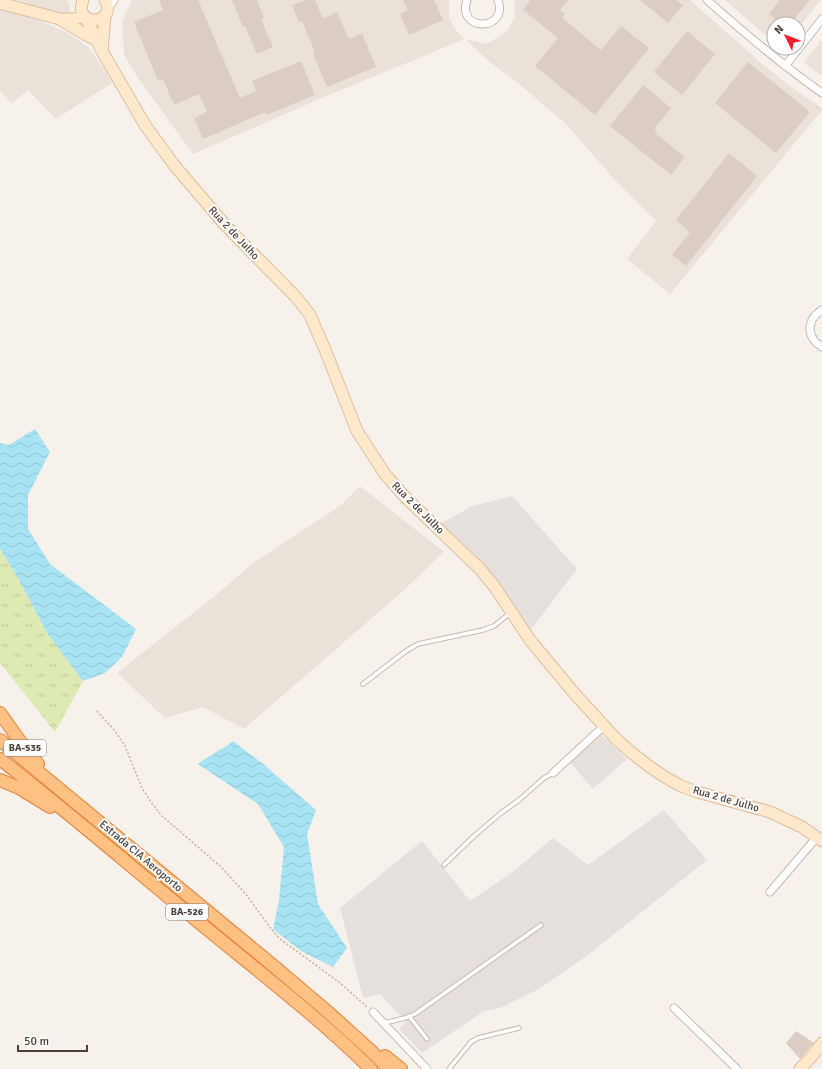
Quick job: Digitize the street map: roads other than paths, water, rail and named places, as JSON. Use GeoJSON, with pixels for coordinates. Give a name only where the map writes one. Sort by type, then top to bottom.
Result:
{"type":"FeatureCollection","features":[{"type":"Feature","properties":{"kind":"highway","name":"BA-535"},"geometry":{"type":"LineString","coordinates":[[0,713],[51,781]]}},
{"type":"Feature","properties":{"kind":"highway","name":"Estrada CIA Aeroporto"},"geometry":{"type":"LineString","coordinates":[[0,740],[328,1012],[389,1069]]}},
{"type":"Feature","properties":{"kind":"highway","name":"Estrada CIA Aeroporto"},"geometry":{"type":"LineString","coordinates":[[0,759],[313,1017],[371,1069]]}},
{"type":"Feature","properties":{"kind":"highway","name":"BA-526"},"geometry":{"type":"LineString","coordinates":[[0,780],[19,788],[82,826]]}},
{"type":"Feature","properties":{"kind":"highway"},"geometry":{"type":"LineString","coordinates":[[370,1050],[386,1057],[401,1069]]}},
{"type":"Feature","properties":{"kind":"main road","name":"Rua 2 de Julho"},"geometry":{"type":"LineString","coordinates":[[83,0],[81,6],[82,11],[102,51],[145,126],[174,165],[226,226],[296,297],[310,315],[357,431],[385,474],[404,497],[480,569],[494,586],[530,640],[544,658],[616,739],[650,767],[681,786],[697,792],[770,812],[802,827],[820,839]]}},
{"type":"Feature","properties":{"kind":"main road"},"geometry":{"type":"LineString","coordinates":[[0,3],[60,19],[85,17],[93,20],[100,20],[108,6]]}},
{"type":"Feature","properties":{"kind":"main road"},"geometry":{"type":"LineString","coordinates":[[102,51],[108,6]]}},
{"type":"Feature","properties":{"kind":"main road"},"geometry":{"type":"LineString","coordinates":[[60,19],[97,40]]}},
{"type":"Feature","properties":{"kind":"main road"},"geometry":{"type":"LineString","coordinates":[[800,1069],[822,1043]]}},
{"type":"Feature","properties":{"kind":"street"},"geometry":{"type":"LineString","coordinates":[[467,0],[465,4],[467,15],[470,20],[481,24],[492,22],[496,18],[500,7],[498,0]]}},
{"type":"Feature","properties":{"kind":"street"},"geometry":{"type":"LineString","coordinates":[[707,0],[737,27],[785,66],[822,93]]}},
{"type":"Feature","properties":{"kind":"street"},"geometry":{"type":"LineString","coordinates":[[785,66],[822,19]]}},
{"type":"Feature","properties":{"kind":"street"},"geometry":{"type":"LineString","coordinates":[[822,310],[816,314],[810,325],[812,338],[816,344],[822,347]]}},
{"type":"Feature","properties":{"kind":"street"},"geometry":{"type":"LineString","coordinates":[[553,773],[604,726]]}},
{"type":"Feature","properties":{"kind":"street"},"geometry":{"type":"LineString","coordinates":[[770,892],[820,839]]}},
{"type":"Feature","properties":{"kind":"street"},"geometry":{"type":"LineString","coordinates":[[674,1008],[737,1069]]}},
{"type":"Feature","properties":{"kind":"street"},"geometry":{"type":"LineString","coordinates":[[373,1012],[427,1069]]}},
{"type":"Feature","properties":{"kind":"lane"},"geometry":{"type":"LineString","coordinates":[[363,684],[406,651],[418,644],[483,630],[494,626],[512,612]]}},
{"type":"Feature","properties":{"kind":"lane"},"geometry":{"type":"LineString","coordinates":[[444,865],[501,812],[519,800],[544,778],[553,773]]}},
{"type":"Feature","properties":{"kind":"lane"},"geometry":{"type":"LineString","coordinates":[[384,1023],[415,1014],[541,925]]}},
{"type":"Feature","properties":{"kind":"lane"},"geometry":{"type":"LineString","coordinates":[[409,1016],[427,1039]]}},
{"type":"Feature","properties":{"kind":"lane"},"geometry":{"type":"LineString","coordinates":[[449,1069],[471,1042],[478,1038],[519,1028]]}},
{"type":"Feature","properties":{"kind":"water"},"geometry":{"type":"Polygon","coordinates":[[[35,429],[50,452],[28,495],[28,529],[50,564],[136,629],[122,657],[105,673],[83,681],[47,633],[18,578],[0,549],[0,443],[9,445],[35,429]]]}},
{"type":"Feature","properties":{"kind":"water"},"geometry":{"type":"Polygon","coordinates":[[[233,741],[262,763],[316,810],[307,834],[318,904],[347,948],[333,967],[301,951],[273,929],[279,900],[284,847],[258,804],[198,764],[233,741]]]}}]}
